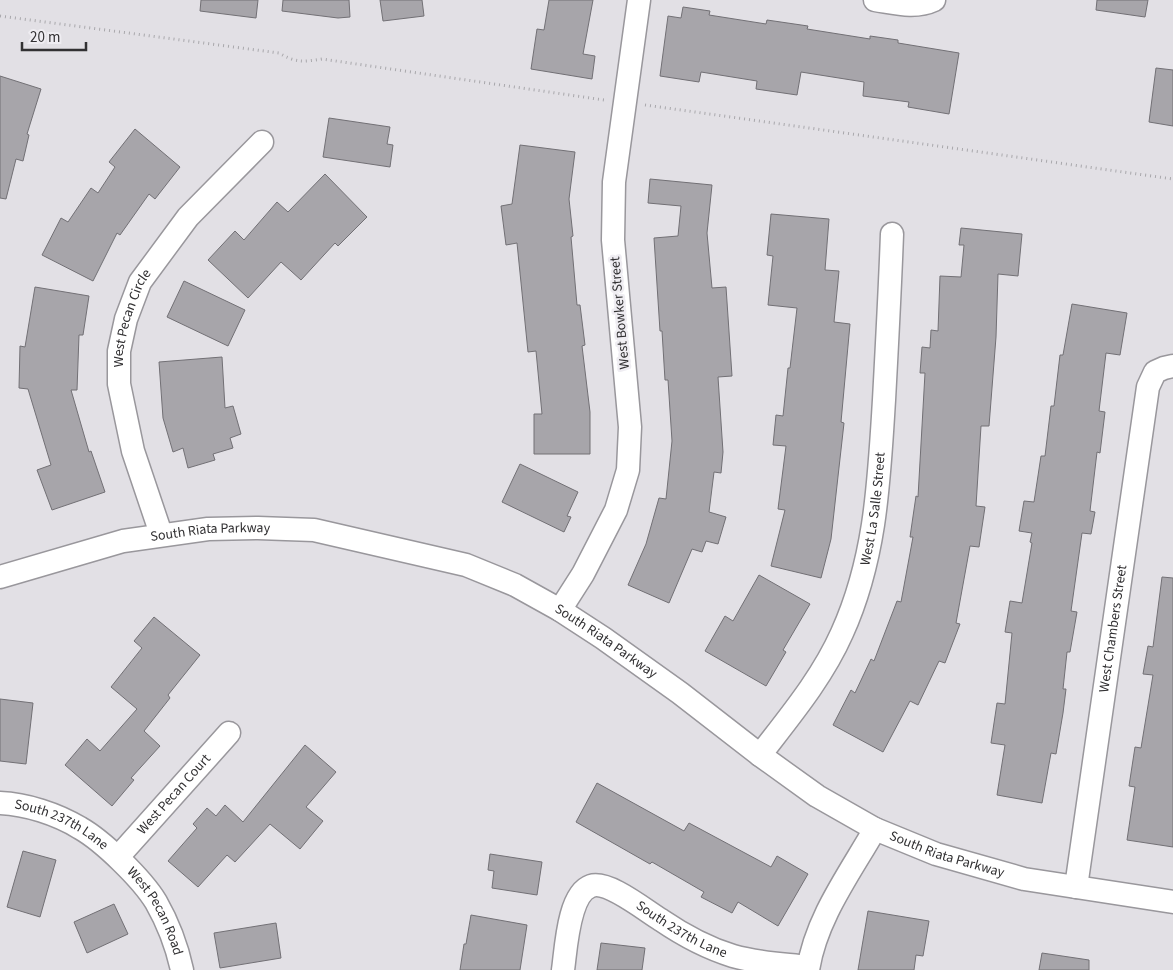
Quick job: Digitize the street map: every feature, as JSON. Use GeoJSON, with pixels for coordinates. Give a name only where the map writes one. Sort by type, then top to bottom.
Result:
{"type":"FeatureCollection","features":[{"type":"Feature","properties":{"kind":"street","name":"West Bowker Street"},"geometry":{"type":"LineString","coordinates":[[560,610],[583,574],[616,510],[628,470],[630,427],[613,240],[614,182],[639,0]]}},
{"type":"Feature","properties":{"kind":"street"},"geometry":{"type":"LineString","coordinates":[[875,0],[912,6],[934,0]]}},
{"type":"Feature","properties":{"kind":"street","name":"West Pecan Circle"},"geometry":{"type":"LineString","coordinates":[[161,534],[133,451],[118,384],[119,351],[126,318],[140,282],[188,218],[262,142]]}},
{"type":"Feature","properties":{"kind":"street","name":"West La Salle Street"},"geometry":{"type":"LineString","coordinates":[[760,755],[819,678],[842,634],[859,592],[872,541],[879,489],[892,234]]}},
{"type":"Feature","properties":{"kind":"street","name":"West Chambers Street"},"geometry":{"type":"LineString","coordinates":[[1076,887],[1148,387],[1164,369]]}},
{"type":"Feature","properties":{"kind":"street","name":"South Riata Parkway"},"geometry":{"type":"LineString","coordinates":[[0,577],[123,541],[161,534],[218,529],[314,530],[466,565],[516,586],[560,610],[680,693],[817,796],[875,829],[936,854],[1024,879],[1173,902]]}},
{"type":"Feature","properties":{"kind":"street","name":"West Pecan Court"},"geometry":{"type":"LineString","coordinates":[[118,857],[230,733]]}},
{"type":"Feature","properties":{"kind":"street","name":"South 237th Lane"},"geometry":{"type":"LineString","coordinates":[[0,802],[12,803],[54,816],[81,828],[118,857]]}},
{"type":"Feature","properties":{"kind":"street"},"geometry":{"type":"LineString","coordinates":[[808,968],[818,934],[833,901],[875,829]]}},
{"type":"Feature","properties":{"kind":"street","name":"West Pecan Road"},"geometry":{"type":"LineString","coordinates":[[118,857],[156,901],[176,946],[182,970]]}},
{"type":"Feature","properties":{"kind":"street","name":"South 237th Lane"},"geometry":{"type":"LineString","coordinates":[[564,970],[573,909],[581,893],[590,886],[610,888],[666,924],[719,951],[751,960],[808,968]]}},
{"type":"Feature","properties":{"kind":"path"},"geometry":{"type":"LineString","coordinates":[[0,16],[279,53],[292,60],[309,61],[322,58],[623,120],[1173,178]]}},
{"type":"Feature","properties":{"kind":"building"},"geometry":{"type":"Polygon","coordinates":[[[201,0],[258,0],[256,18],[200,11],[201,0]]]}},
{"type":"Feature","properties":{"kind":"building"},"geometry":{"type":"Polygon","coordinates":[[[283,0],[349,0],[350,17],[338,18],[282,11],[283,0]]]}},
{"type":"Feature","properties":{"kind":"building"},"geometry":{"type":"Polygon","coordinates":[[[380,0],[422,0],[424,16],[383,21],[380,0]]]}},
{"type":"Feature","properties":{"kind":"building"},"geometry":{"type":"Polygon","coordinates":[[[549,0],[593,0],[583,54],[595,56],[592,79],[531,69],[537,29],[544,30],[549,0]]]}},
{"type":"Feature","properties":{"kind":"building"},"geometry":{"type":"Polygon","coordinates":[[[1097,0],[1148,0],[1145,17],[1096,10],[1097,0]]]}},
{"type":"Feature","properties":{"kind":"building"},"geometry":{"type":"Polygon","coordinates":[[[683,7],[710,11],[709,15],[766,24],[767,20],[808,26],[807,29],[870,39],[870,36],[898,40],[898,43],[959,53],[949,114],[908,107],[909,102],[863,96],[864,82],[801,72],[797,95],[756,89],[757,81],[701,72],[699,82],[660,76],[668,16],[681,18],[683,7]]]}},
{"type":"Feature","properties":{"kind":"building"},"geometry":{"type":"Polygon","coordinates":[[[1156,68],[1173,70],[1173,126],[1149,122],[1156,68]]]}},
{"type":"Feature","properties":{"kind":"building"},"geometry":{"type":"Polygon","coordinates":[[[0,76],[41,89],[27,134],[29,135],[23,161],[16,159],[6,199],[0,198],[0,76]]]}},
{"type":"Feature","properties":{"kind":"building"},"geometry":{"type":"Polygon","coordinates":[[[329,118],[390,127],[387,144],[393,145],[390,167],[323,157],[329,118]]]}},
{"type":"Feature","properties":{"kind":"building"},"geometry":{"type":"Polygon","coordinates":[[[135,129],[180,167],[155,199],[149,194],[120,235],[117,233],[93,281],[42,255],[61,218],[68,222],[91,188],[98,193],[115,167],[109,162],[135,129]]]}},
{"type":"Feature","properties":{"kind":"building"},"geometry":{"type":"Polygon","coordinates":[[[520,145],[575,152],[569,199],[577,305],[580,305],[585,345],[582,346],[590,412],[590,454],[534,454],[534,414],[542,414],[536,351],[528,352],[517,243],[506,245],[501,206],[512,204],[520,145]]]}},
{"type":"Feature","properties":{"kind":"building"},"geometry":{"type":"Polygon","coordinates":[[[325,174],[367,217],[338,246],[335,243],[301,280],[281,262],[248,298],[208,260],[235,231],[244,240],[277,202],[288,212],[325,174]]]}},
{"type":"Feature","properties":{"kind":"building"},"geometry":{"type":"Polygon","coordinates":[[[650,179],[712,185],[707,233],[712,288],[726,287],[732,376],[718,377],[723,452],[721,473],[714,472],[709,512],[726,517],[718,544],[706,541],[702,552],[692,549],[669,603],[628,585],[646,544],[659,498],[666,499],[672,441],[668,380],[665,380],[662,331],[660,331],[654,238],[678,236],[681,206],[648,203],[650,179]]]}},
{"type":"Feature","properties":{"kind":"building"},"geometry":{"type":"Polygon","coordinates":[[[771,214],[829,219],[825,270],[839,271],[834,322],[850,324],[841,422],[844,423],[831,539],[821,578],[771,566],[785,510],[778,509],[786,446],[773,445],[776,415],[783,416],[797,308],[768,305],[773,256],[767,255],[771,214]]]}},
{"type":"Feature","properties":{"kind":"building"},"geometry":{"type":"Polygon","coordinates":[[[961,228],[1022,234],[1018,276],[998,274],[996,337],[989,426],[981,426],[976,506],[985,507],[979,547],[970,546],[956,623],[960,624],[945,663],[939,661],[918,705],[910,701],[883,752],[833,725],[851,690],[855,693],[871,659],[874,661],[897,601],[901,602],[913,537],[910,537],[916,496],[918,497],[925,373],[920,373],[922,347],[930,348],[931,330],[938,331],[940,276],[961,277],[964,245],[959,245],[961,228]]]}},
{"type":"Feature","properties":{"kind":"building"},"geometry":{"type":"Polygon","coordinates":[[[184,281],[245,310],[228,346],[167,317],[184,281]]]}},
{"type":"Feature","properties":{"kind":"building"},"geometry":{"type":"Polygon","coordinates":[[[35,287],[89,296],[83,335],[79,335],[77,390],[71,390],[89,452],[91,451],[105,492],[52,510],[37,470],[51,465],[28,389],[19,388],[20,346],[25,347],[35,287]]]}},
{"type":"Feature","properties":{"kind":"building"},"geometry":{"type":"Polygon","coordinates":[[[1072,304],[1127,313],[1120,355],[1106,353],[1099,411],[1105,412],[1100,453],[1097,452],[1090,511],[1095,512],[1091,534],[1082,533],[1071,611],[1077,612],[1070,652],[1067,652],[1063,689],[1066,689],[1063,713],[1056,754],[1051,753],[1042,803],[997,795],[1005,745],[991,743],[997,703],[1005,704],[1012,633],[1005,632],[1010,601],[1022,603],[1032,543],[1030,542],[1032,533],[1019,531],[1024,501],[1034,502],[1041,456],[1045,456],[1051,406],[1054,406],[1060,355],[1063,355],[1072,304]]]}},
{"type":"Feature","properties":{"kind":"building"},"geometry":{"type":"Polygon","coordinates":[[[222,357],[225,408],[233,406],[241,434],[230,438],[233,448],[213,454],[215,460],[188,468],[183,448],[173,452],[163,418],[159,362],[222,357]]]}},
{"type":"Feature","properties":{"kind":"building"},"geometry":{"type":"Polygon","coordinates":[[[520,464],[578,492],[567,516],[571,517],[564,532],[502,502],[520,464]]]}},
{"type":"Feature","properties":{"kind":"building"},"geometry":{"type":"Polygon","coordinates":[[[759,575],[810,604],[783,650],[786,652],[766,686],[705,651],[725,616],[733,621],[759,575]]]}},
{"type":"Feature","properties":{"kind":"building"},"geometry":{"type":"Polygon","coordinates":[[[1162,577],[1173,578],[1173,847],[1127,840],[1135,787],[1129,786],[1135,747],[1141,748],[1153,675],[1143,674],[1148,646],[1153,647],[1162,577]]]}},
{"type":"Feature","properties":{"kind":"building"},"geometry":{"type":"Polygon","coordinates":[[[154,617],[200,655],[168,695],[170,698],[144,731],[160,746],[131,778],[134,780],[112,806],[65,765],[87,739],[100,751],[137,709],[111,687],[142,648],[134,641],[154,617]]]}},
{"type":"Feature","properties":{"kind":"building"},"geometry":{"type":"Polygon","coordinates":[[[0,699],[33,703],[26,764],[0,761],[0,699]]]}},
{"type":"Feature","properties":{"kind":"building"},"geometry":{"type":"Polygon","coordinates":[[[305,745],[336,772],[306,807],[323,821],[300,849],[270,824],[235,862],[227,855],[198,887],[168,861],[197,828],[193,824],[207,808],[216,816],[225,805],[243,822],[305,745]]]}},
{"type":"Feature","properties":{"kind":"building"},"geometry":{"type":"Polygon","coordinates":[[[597,783],[684,831],[689,823],[771,867],[777,856],[808,874],[778,926],[738,902],[732,913],[701,897],[704,892],[576,822],[597,783]]]}},
{"type":"Feature","properties":{"kind":"building"},"geometry":{"type":"Polygon","coordinates":[[[23,851],[56,860],[40,917],[7,907],[23,851]]]}},
{"type":"Feature","properties":{"kind":"building"},"geometry":{"type":"Polygon","coordinates":[[[490,854],[542,862],[537,895],[492,888],[494,871],[488,870],[490,854]]]}},
{"type":"Feature","properties":{"kind":"building"},"geometry":{"type":"Polygon","coordinates":[[[114,904],[128,934],[87,953],[74,922],[114,904]]]}},
{"type":"Feature","properties":{"kind":"building"},"geometry":{"type":"Polygon","coordinates":[[[868,911],[929,921],[923,956],[916,955],[914,970],[858,970],[868,911]]]}},
{"type":"Feature","properties":{"kind":"building"},"geometry":{"type":"Polygon","coordinates":[[[471,915],[527,925],[520,970],[460,970],[471,915]]]}},
{"type":"Feature","properties":{"kind":"building"},"geometry":{"type":"Polygon","coordinates":[[[276,923],[281,958],[220,968],[214,933],[276,923]]]}},
{"type":"Feature","properties":{"kind":"building"},"geometry":{"type":"Polygon","coordinates":[[[601,943],[645,948],[642,970],[597,970],[601,943]]]}},
{"type":"Feature","properties":{"kind":"building"},"geometry":{"type":"Polygon","coordinates":[[[1042,953],[1089,960],[1089,970],[1039,970],[1042,953]]]}}]}
